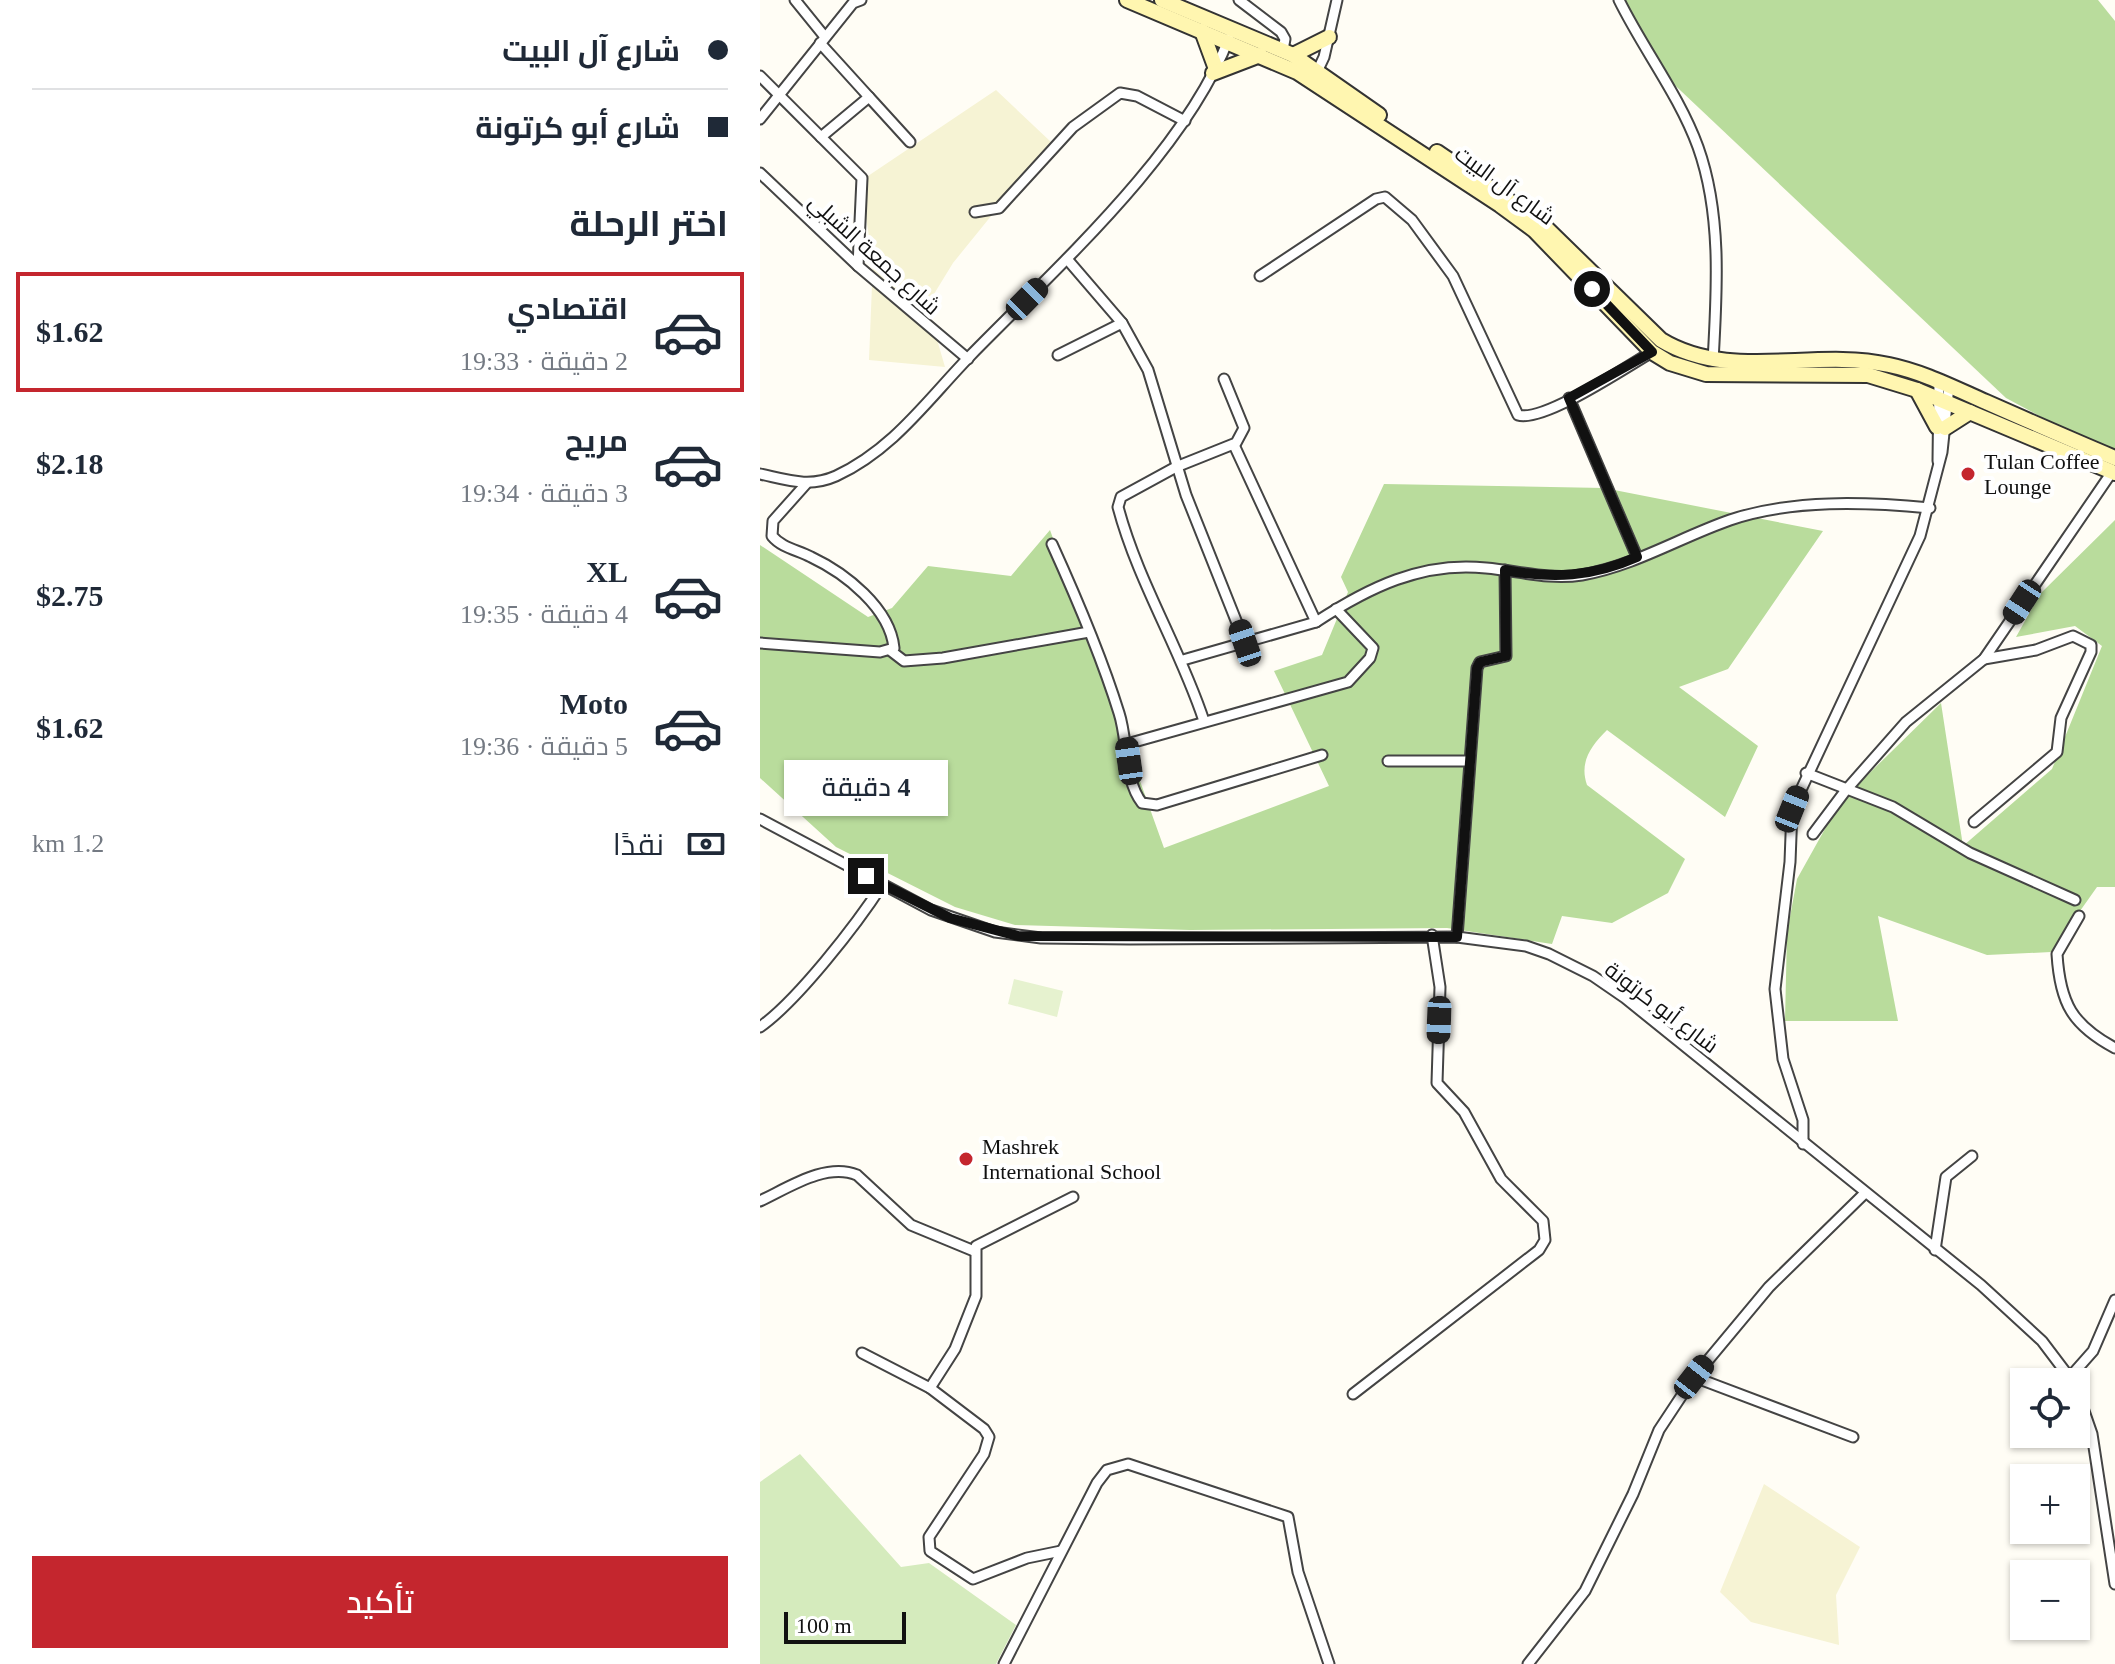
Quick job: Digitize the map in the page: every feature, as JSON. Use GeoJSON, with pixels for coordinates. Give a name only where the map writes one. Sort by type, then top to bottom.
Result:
{"type":"FeatureCollection","features":[{"type":"Feature","properties":{"kind":"street"},"geometry":{"type":"LineString","coordinates":[[795,0],[869,97],[910,142]]}},
{"type":"Feature","properties":{"kind":"street"},"geometry":{"type":"LineString","coordinates":[[760,119],[853,3],[861,0]]}},
{"type":"Feature","properties":{"kind":"street","name":"شارع آل البيت"},"geometry":{"type":"LineString","coordinates":[[1127,0],[1202,31],[1288,53],[1534,230],[1652,352],[1670,363],[1706,374],[1856,373],[1917,390],[2114,468]]}},
{"type":"Feature","properties":{"kind":"street","name":"شارع آل البيت"},"geometry":{"type":"LineString","coordinates":[[1162,0],[1260,55],[1315,75],[1540,222],[1661,340],[1689,355],[1713,361],[1856,360],[1892,366],[1944,384],[2114,468]]}},
{"type":"Feature","properties":{"kind":"street"},"geometry":{"type":"LineString","coordinates":[[1239,0],[1281,32],[1288,53],[1329,37]]}},
{"type":"Feature","properties":{"kind":"street"},"geometry":{"type":"LineString","coordinates":[[1315,75],[1329,37],[1337,0]]}},
{"type":"Feature","properties":{"kind":"street"},"geometry":{"type":"LineString","coordinates":[[1619,0],[1687,122],[1706,171],[1715,242],[1713,361]]}},
{"type":"Feature","properties":{"kind":"street"},"geometry":{"type":"LineString","coordinates":[[1202,31],[1214,71]]}},
{"type":"Feature","properties":{"kind":"street"},"geometry":{"type":"LineString","coordinates":[[760,474],[806,484],[838,475],[894,438],[1067,259],[1185,121],[1230,36]]}},
{"type":"Feature","properties":{"kind":"street"},"geometry":{"type":"LineString","coordinates":[[1214,71],[1260,55]]}},
{"type":"Feature","properties":{"kind":"street"},"geometry":{"type":"LineString","coordinates":[[760,76],[863,181],[858,266]]}},
{"type":"Feature","properties":{"kind":"street"},"geometry":{"type":"LineString","coordinates":[[975,212],[999,208],[1073,127],[1120,93],[1137,96],[1185,121]]}},
{"type":"Feature","properties":{"kind":"street"},"geometry":{"type":"LineString","coordinates":[[821,137],[869,97]]}},
{"type":"Feature","properties":{"kind":"street","name":"شارع جمعة الشبلي"},"geometry":{"type":"LineString","coordinates":[[760,173],[858,266],[968,359]]}},
{"type":"Feature","properties":{"kind":"street"},"geometry":{"type":"LineString","coordinates":[[1260,276],[1376,199],[1391,198],[1453,276],[1515,412],[1530,417],[1652,352]]}},
{"type":"Feature","properties":{"kind":"street"},"geometry":{"type":"LineString","coordinates":[[1067,259],[1122,323],[1148,370],[1176,467],[1245,643]]}},
{"type":"Feature","properties":{"kind":"street"},"geometry":{"type":"LineString","coordinates":[[1058,355],[1122,323]]}},
{"type":"Feature","properties":{"kind":"street"},"geometry":{"type":"LineString","coordinates":[[1204,721],[1183,660],[1152,598],[1118,507],[1121,497],[1176,467],[1234,445],[1244,428],[1224,379]]}},
{"type":"Feature","properties":{"kind":"street"},"geometry":{"type":"LineString","coordinates":[[1803,1144],[1802,1116],[1783,1059],[1775,979],[1790,862],[1792,809],[1806,773],[1904,577],[1930,508],[1938,461],[1944,384]]}},
{"type":"Feature","properties":{"kind":"street"},"geometry":{"type":"LineString","coordinates":[[1917,390],[1941,428]]}},
{"type":"Feature","properties":{"kind":"street"},"geometry":{"type":"LineString","coordinates":[[1569,398],[1637,557]]}},
{"type":"Feature","properties":{"kind":"street"},"geometry":{"type":"LineString","coordinates":[[1941,428],[1970,412]]}},
{"type":"Feature","properties":{"kind":"street"},"geometry":{"type":"LineString","coordinates":[[1234,445],[1316,622]]}},
{"type":"Feature","properties":{"kind":"street"},"geometry":{"type":"LineString","coordinates":[[1813,834],[1846,790],[1911,718],[1984,659],[2114,468]]}},
{"type":"Feature","properties":{"kind":"street"},"geometry":{"type":"LineString","coordinates":[[806,484],[771,523],[772,536],[781,545],[825,565],[876,606],[893,642],[891,651]]}},
{"type":"Feature","properties":{"kind":"street"},"geometry":{"type":"LineString","coordinates":[[1183,660],[1316,622],[1376,587],[1428,570],[1459,566],[1553,578],[1569,577],[1637,557],[1734,519],[1763,512],[1867,504],[1930,508]]}},
{"type":"Feature","properties":{"kind":"street"},"geometry":{"type":"LineString","coordinates":[[1052,544],[1119,713],[1134,789],[1139,800],[1148,806],[1322,755]]}},
{"type":"Feature","properties":{"kind":"street"},"geometry":{"type":"LineString","coordinates":[[1457,937],[1478,664],[1506,656],[1505,570]]}},
{"type":"Feature","properties":{"kind":"street"},"geometry":{"type":"LineString","coordinates":[[1127,744],[1204,721],[1327,691],[1348,682],[1370,658],[1373,648],[1336,609]]}},
{"type":"Feature","properties":{"kind":"street"},"geometry":{"type":"LineString","coordinates":[[760,643],[891,651],[904,661],[943,658],[1089,632]]}},
{"type":"Feature","properties":{"kind":"street"},"geometry":{"type":"LineString","coordinates":[[1974,822],[2057,752],[2058,729],[2091,652],[2091,645],[2073,636],[2036,650],[1984,659]]}},
{"type":"Feature","properties":{"kind":"street"},"geometry":{"type":"LineString","coordinates":[[1388,761],[1469,761]]}},
{"type":"Feature","properties":{"kind":"street"},"geometry":{"type":"LineString","coordinates":[[1806,773],[1893,807],[1970,853],[2075,900]]}},
{"type":"Feature","properties":{"kind":"street","name":"شارع أبو كرتونة"},"geometry":{"type":"LineString","coordinates":[[760,819],[882,885],[965,924],[1018,936],[1130,939],[1432,935],[1526,946],[1593,976],[1625,998],[2015,1315],[2062,1368]]}},
{"type":"Feature","properties":{"kind":"street"},"geometry":{"type":"LineString","coordinates":[[760,1027],[837,945],[882,885]]}},
{"type":"Feature","properties":{"kind":"street"},"geometry":{"type":"LineString","coordinates":[[2079,916],[2057,954],[2066,999],[2080,1026],[2115,1048]]}},
{"type":"Feature","properties":{"kind":"street"},"geometry":{"type":"LineString","coordinates":[[1353,1394],[1539,1250],[1545,1240],[1543,1221],[1501,1179],[1464,1112],[1437,1083],[1440,987],[1432,935]]}},
{"type":"Feature","properties":{"kind":"street"},"geometry":{"type":"LineString","coordinates":[[1935,1250],[1946,1177],[1972,1156]]}},
{"type":"Feature","properties":{"kind":"street"},"geometry":{"type":"LineString","coordinates":[[760,1201],[817,1176],[846,1170],[857,1175],[911,1225],[974,1251]]}},
{"type":"Feature","properties":{"kind":"street"},"geometry":{"type":"LineString","coordinates":[[1528,1664],[1585,1591],[1633,1494],[1659,1430],[1694,1377],[1769,1287],[1864,1194]]}},
{"type":"Feature","properties":{"kind":"street"},"geometry":{"type":"LineString","coordinates":[[930,1388],[955,1349],[976,1296],[978,1275],[974,1251],[980,1242],[1073,1197]]}},
{"type":"Feature","properties":{"kind":"street"},"geometry":{"type":"LineString","coordinates":[[2080,1368],[2093,1351],[2115,1300]]}},
{"type":"Feature","properties":{"kind":"street"},"geometry":{"type":"LineString","coordinates":[[862,1353],[930,1388],[984,1429],[990,1445],[929,1537],[930,1551],[973,1579],[1027,1558],[1061,1551]]}},
{"type":"Feature","properties":{"kind":"street"},"geometry":{"type":"LineString","coordinates":[[1694,1377],[1853,1437]]}},
{"type":"Feature","properties":{"kind":"street"},"geometry":{"type":"LineString","coordinates":[[2090,1428],[2115,1584]]}},
{"type":"Feature","properties":{"kind":"street"},"geometry":{"type":"LineString","coordinates":[[1004,1664],[1097,1483],[1117,1464],[1160,1472],[1288,1517],[1298,1572],[1329,1664]]}},
{"type":"Feature","properties":{"kind":"shaded area"},"geometry":{"type":"Polygon","coordinates":[[[996,90],[1051,142],[953,263],[934,294],[929,312],[945,367],[869,360],[873,260],[863,200],[868,176],[996,90]]]}},
{"type":"Feature","properties":{"kind":"shaded area"},"geometry":{"type":"Polygon","coordinates":[[[1764,1484],[1860,1547],[1836,1595],[1839,1645],[1751,1622],[1720,1592],[1764,1484]]]}},
{"type":"Feature","properties":{"kind":"green space"},"geometry":{"type":"Polygon","coordinates":[[[1625,0],[2098,0],[2115,21],[2115,452],[2086,441],[2006,398],[1663,74],[1625,0]]]}},
{"type":"Feature","properties":{"kind":"green space"},"geometry":{"type":"Polygon","coordinates":[[[1384,484],[1604,488],[1823,531],[1728,669],[1679,687],[1758,746],[1725,817],[1607,730],[1588,755],[1584,769],[1587,785],[1685,859],[1668,893],[1612,923],[1562,916],[1552,944],[1447,928],[1190,930],[1015,925],[955,907],[836,847],[760,778],[760,545],[868,617],[892,608],[928,566],[1011,576],[1050,530],[1164,848],[1329,786],[1274,671],[1322,655],[1348,592],[1341,577],[1384,484]]]}},
{"type":"Feature","properties":{"kind":"green space"},"geometry":{"type":"Polygon","coordinates":[[[2115,520],[2115,887],[2097,887],[2051,952],[1987,955],[1878,916],[1898,1021],[1785,1021],[1787,933],[1797,879],[1840,802],[1941,703],[1963,846],[2052,769],[2102,646],[2075,626],[2016,637],[2040,594],[2115,520]]]}},
{"type":"Feature","properties":{"kind":"green space"},"geometry":{"type":"Polygon","coordinates":[[[1014,979],[1063,991],[1057,1017],[1008,1004],[1014,979]]]}},
{"type":"Feature","properties":{"kind":"green space"},"geometry":{"type":"Polygon","coordinates":[[[800,1454],[901,1567],[929,1563],[1016,1625],[996,1664],[760,1664],[760,1482],[800,1454]]]}},
{"type":"Feature","properties":{"kind":"place","name":"Tulan Coffee Lounge"},"geometry":{"type":"Point","coordinates":[1968,474]}},
{"type":"Feature","properties":{"kind":"place","name":"Mashrek International School"},"geometry":{"type":"Point","coordinates":[966,1159]}},
{"type":"Feature","properties":{"kind":"route"},"geometry":{"type":"LineString","coordinates":[[866,876],[931,910],[980,929],[1006,935],[1130,939],[1387,935],[1457,937],[1477,668],[1480,662],[1506,656],[1505,570],[1553,578],[1569,577],[1637,557],[1569,398],[1652,352],[1592,289]]}}]}
